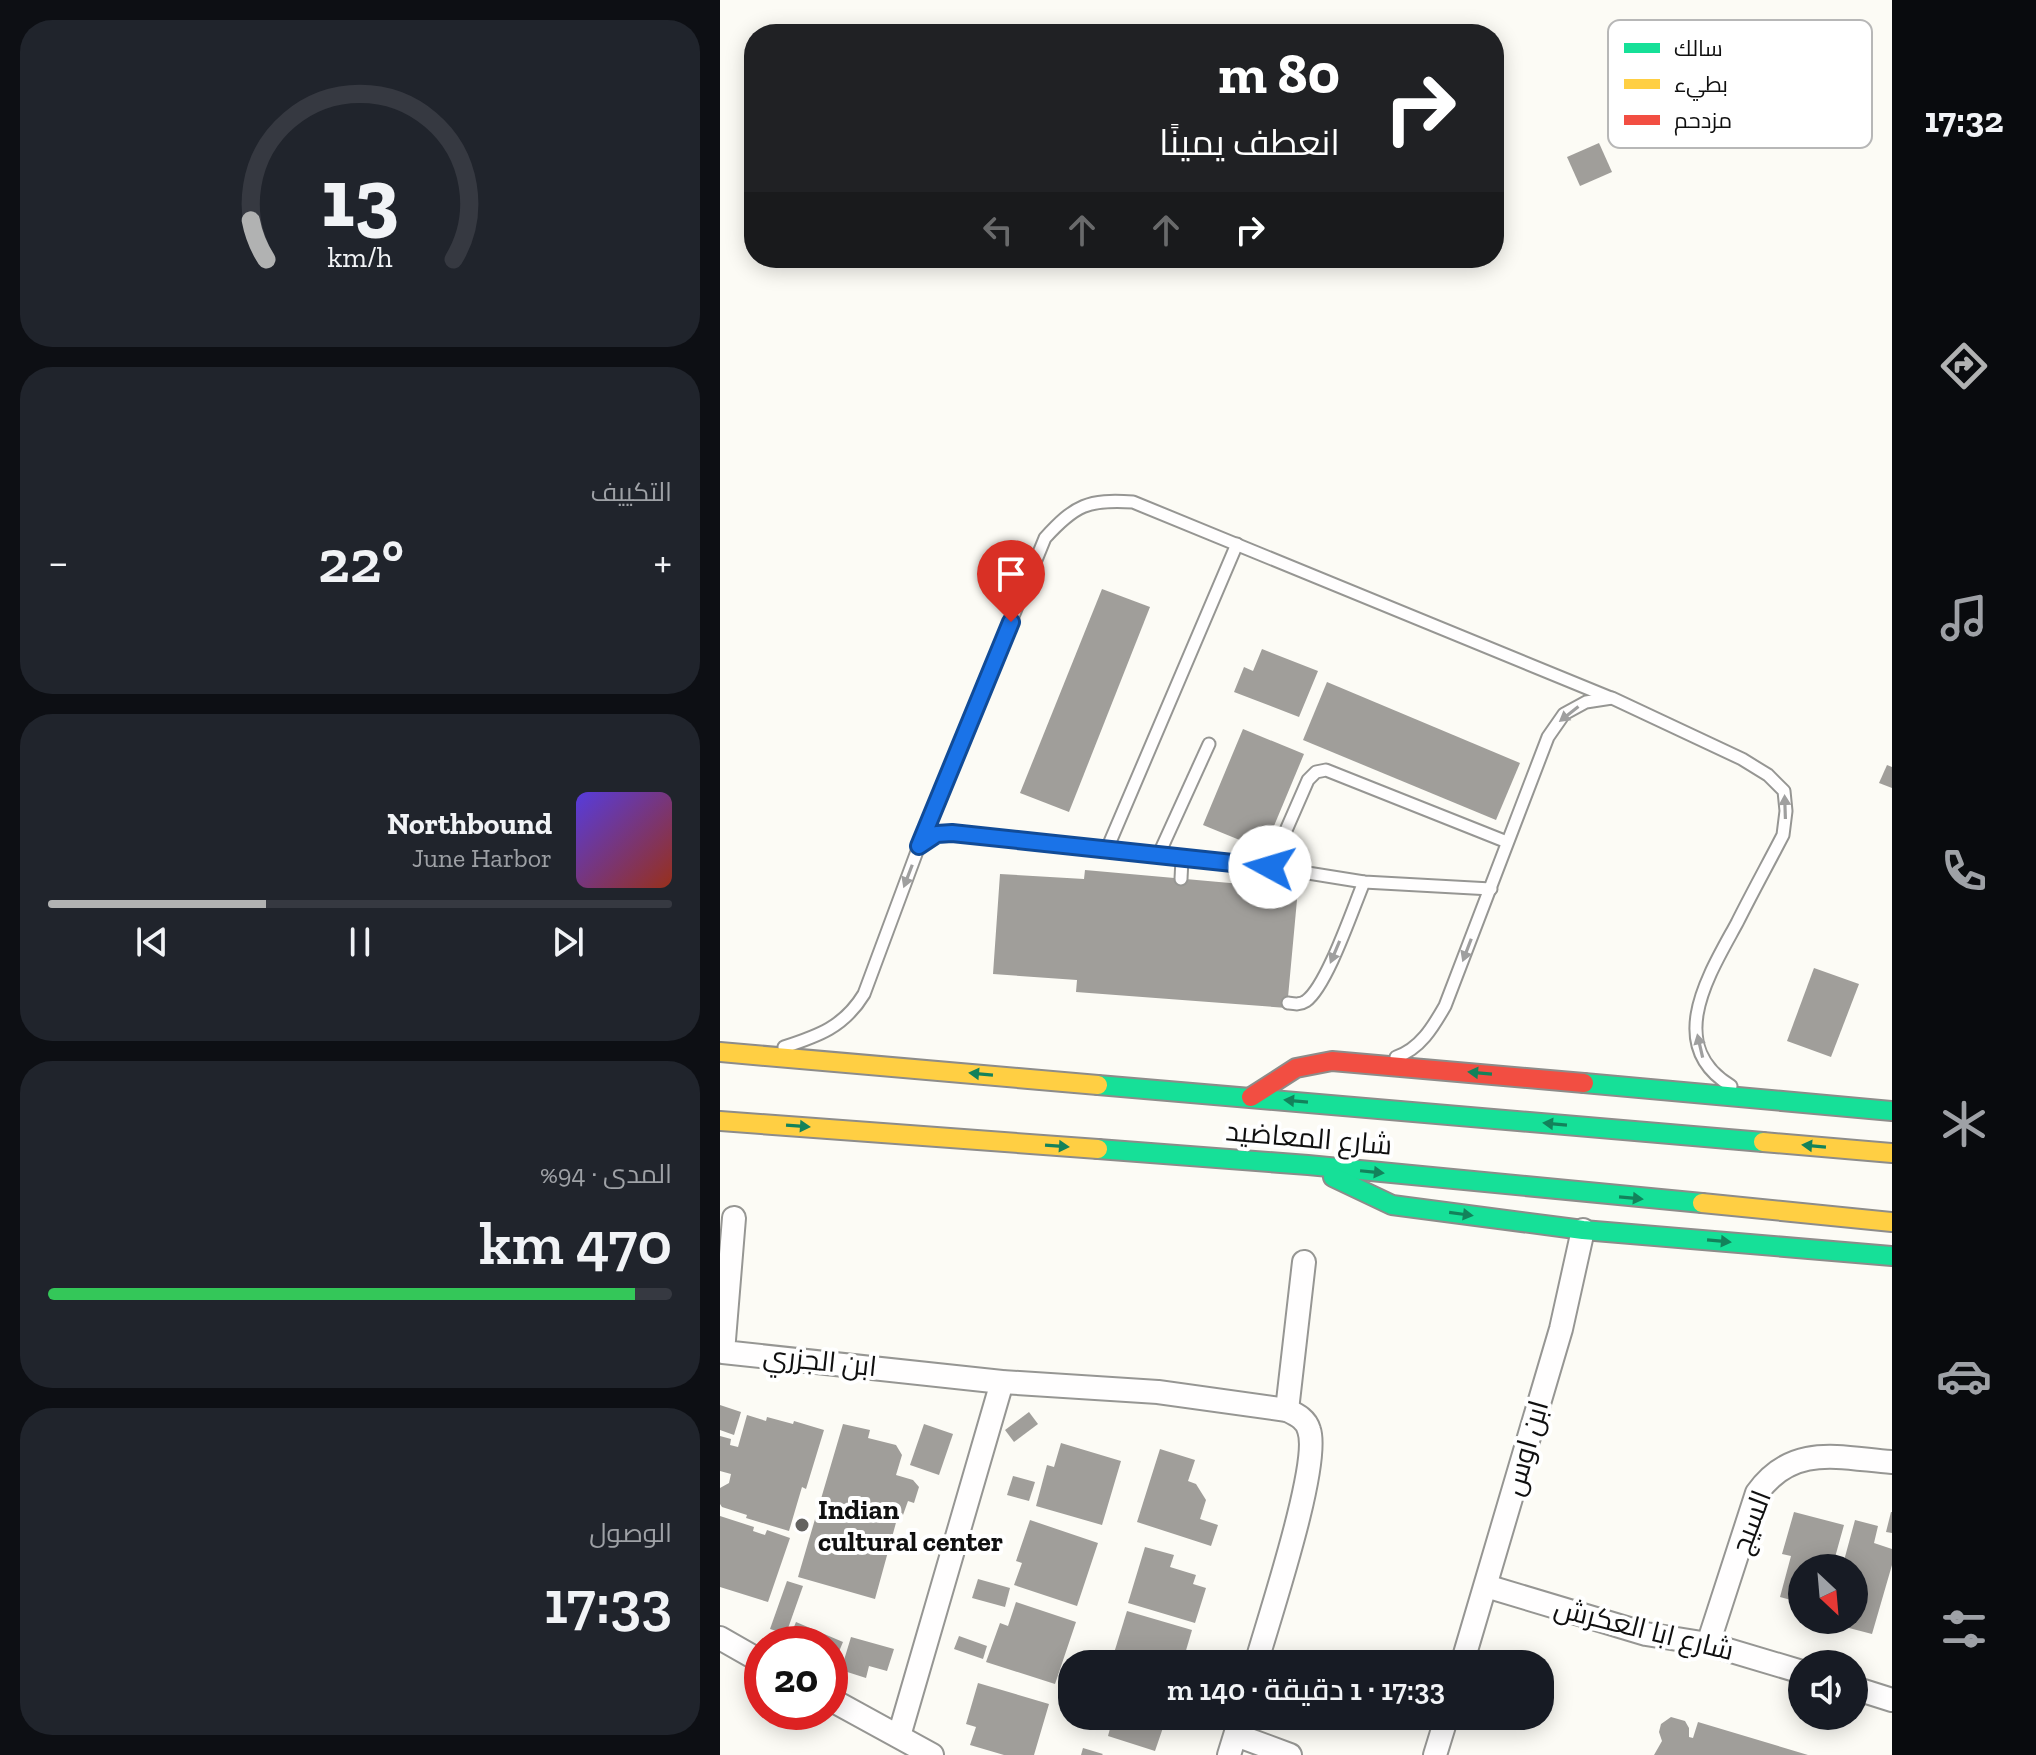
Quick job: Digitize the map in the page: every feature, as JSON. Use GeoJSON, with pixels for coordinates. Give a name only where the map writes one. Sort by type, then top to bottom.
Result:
{"type":"FeatureCollection","features":[{"type":"Feature","properties":{"kind":"street","name":"شارع المعاضيد"},"geometry":{"type":"LineString","coordinates":[[720,1052],[1892,1153]]}},
{"type":"Feature","properties":{"kind":"street"},"geometry":{"type":"LineString","coordinates":[[1251,1097],[1295,1067],[1317,1061],[1373,1063],[1892,1111]]}},
{"type":"Feature","properties":{"kind":"street","name":"شارع المعاضيد"},"geometry":{"type":"LineString","coordinates":[[720,1121],[1308,1165],[1892,1222]]}},
{"type":"Feature","properties":{"kind":"street"},"geometry":{"type":"LineString","coordinates":[[1308,1165],[1392,1205],[1583,1230],[1892,1256]]}},
{"type":"Feature","properties":{"kind":"street","name":"ابن الجزري"},"geometry":{"type":"LineString","coordinates":[[734,1218],[722,1352],[1002,1382],[1158,1392],[1287,1410]]}},
{"type":"Feature","properties":{"kind":"street","name":"ابن اوس"},"geometry":{"type":"LineString","coordinates":[[1466,1650],[1561,1329],[1583,1230]]}},
{"type":"Feature","properties":{"kind":"street"},"geometry":{"type":"LineString","coordinates":[[1260,1650],[1308,1478],[1313,1446],[1309,1428],[1302,1418],[1287,1410],[1304,1262]]}},
{"type":"Feature","properties":{"kind":"street"},"geometry":{"type":"LineString","coordinates":[[899,1736],[1002,1382]]}},
{"type":"Feature","properties":{"kind":"street","name":"السيج"},"geometry":{"type":"LineString","coordinates":[[1708,1644],[1757,1493],[1768,1477],[1783,1466],[1819,1456],[1892,1462]]}},
{"type":"Feature","properties":{"kind":"street","name":"شارع ابا العكرش"},"geometry":{"type":"LineString","coordinates":[[1486,1586],[1646,1634],[1708,1644],[1788,1668]]}},
{"type":"Feature","properties":{"kind":"street"},"geometry":{"type":"LineString","coordinates":[[720,1638],[744,1652]]}},
{"type":"Feature","properties":{"kind":"street"},"geometry":{"type":"LineString","coordinates":[[1868,1692],[1892,1700]]}},
{"type":"Feature","properties":{"kind":"street"},"geometry":{"type":"LineString","coordinates":[[848,1709],[932,1755]]}},
{"type":"Feature","properties":{"kind":"street"},"geometry":{"type":"LineString","coordinates":[[1435,1755],[1443,1730]]}},
{"type":"Feature","properties":{"kind":"street"},"geometry":{"type":"LineString","coordinates":[[1235,1735],[1290,1755]]}},
{"type":"Feature","properties":{"kind":"lane"},"geometry":{"type":"LineString","coordinates":[[758,1054],[813,1038],[853,1011],[864,994],[919,846],[1045,538],[1083,504],[1107,500],[1133,502],[1612,698],[1742,759],[1768,775],[1784,791],[1786,811],[1783,835],[1703,986],[1696,1015],[1697,1044],[1706,1066],[1752,1098]]}},
{"type":"Feature","properties":{"kind":"lane"},"geometry":{"type":"LineString","coordinates":[[1107,849],[1237,544]]}},
{"type":"Feature","properties":{"kind":"lane"},"geometry":{"type":"LineString","coordinates":[[1373,1063],[1404,1054],[1422,1041],[1445,1006],[1548,737],[1564,714],[1586,702],[1612,698]]}},
{"type":"Feature","properties":{"kind":"lane"},"geometry":{"type":"LineString","coordinates":[[1158,856],[1209,744]]}},
{"type":"Feature","properties":{"kind":"lane"},"geometry":{"type":"LineString","coordinates":[[1270,867],[1308,780],[1316,772],[1326,770],[1507,842]]}},
{"type":"Feature","properties":{"kind":"lane"},"geometry":{"type":"LineString","coordinates":[[919,846],[937,834],[952,833],[1270,867],[1364,882],[1491,889]]}},
{"type":"Feature","properties":{"kind":"lane"},"geometry":{"type":"LineString","coordinates":[[1181,879],[1182,859]]}},
{"type":"Feature","properties":{"kind":"lane"},"geometry":{"type":"LineString","coordinates":[[1288,1003],[1299,1004],[1307,1000],[1321,983],[1364,882]]}},
{"type":"Feature","properties":{"kind":"building"},"geometry":{"type":"Polygon","coordinates":[[[1599,143],[1612,172],[1580,186],[1567,157],[1599,143]]]}},
{"type":"Feature","properties":{"kind":"building"},"geometry":{"type":"Polygon","coordinates":[[[1102,589],[1150,607],[1069,812],[1020,793],[1102,589]]]}},
{"type":"Feature","properties":{"kind":"building"},"geometry":{"type":"Polygon","coordinates":[[[1262,649],[1318,671],[1299,717],[1234,692],[1244,667],[1253,671],[1262,649]]]}},
{"type":"Feature","properties":{"kind":"building"},"geometry":{"type":"Polygon","coordinates":[[[1327,682],[1520,763],[1496,820],[1303,740],[1327,682]]]}},
{"type":"Feature","properties":{"kind":"building"},"geometry":{"type":"Polygon","coordinates":[[[1243,729],[1304,754],[1264,850],[1203,825],[1243,729]]]}},
{"type":"Feature","properties":{"kind":"building"},"geometry":{"type":"Polygon","coordinates":[[[1887,765],[1892,767],[1892,788],[1879,783],[1887,765]]]}},
{"type":"Feature","properties":{"kind":"building"},"geometry":{"type":"Polygon","coordinates":[[[1085,870],[1298,889],[1287,1008],[1076,992],[1077,980],[993,974],[1000,874],[1084,879],[1085,870]]]}},
{"type":"Feature","properties":{"kind":"building"},"geometry":{"type":"Polygon","coordinates":[[[1814,968],[1859,984],[1831,1057],[1787,1041],[1814,968]]]}},
{"type":"Feature","properties":{"kind":"building"},"geometry":{"type":"Polygon","coordinates":[[[720,1405],[741,1412],[734,1435],[720,1430],[720,1405]]]}},
{"type":"Feature","properties":{"kind":"building"},"geometry":{"type":"Polygon","coordinates":[[[1029,1412],[1038,1424],[1014,1442],[1005,1430],[1029,1412]]]}},
{"type":"Feature","properties":{"kind":"building"},"geometry":{"type":"Polygon","coordinates":[[[747,1415],[766,1421],[767,1417],[793,1424],[794,1421],[824,1430],[789,1531],[746,1518],[747,1515],[720,1504],[720,1488],[729,1483],[731,1474],[720,1471],[720,1436],[731,1439],[730,1445],[738,1447],[747,1415]]]}},
{"type":"Feature","properties":{"kind":"building"},"geometry":{"type":"Polygon","coordinates":[[[843,1424],[870,1430],[868,1438],[896,1445],[902,1455],[896,1475],[913,1480],[919,1487],[914,1503],[908,1501],[903,1515],[897,1519],[875,1599],[798,1577],[843,1424]]]}},
{"type":"Feature","properties":{"kind":"building"},"geometry":{"type":"Polygon","coordinates":[[[924,1424],[953,1434],[939,1475],[910,1465],[924,1424]]]}},
{"type":"Feature","properties":{"kind":"building"},"geometry":{"type":"Polygon","coordinates":[[[1061,1443],[1121,1461],[1102,1525],[1036,1506],[1047,1465],[1054,1467],[1061,1443]]]}},
{"type":"Feature","properties":{"kind":"building"},"geometry":{"type":"Polygon","coordinates":[[[1160,1449],[1195,1460],[1188,1481],[1196,1484],[1206,1500],[1200,1519],[1218,1525],[1211,1546],[1137,1522],[1160,1449]]]}},
{"type":"Feature","properties":{"kind":"building"},"geometry":{"type":"Polygon","coordinates":[[[1013,1476],[1035,1482],[1029,1501],[1007,1495],[1013,1476]]]}},
{"type":"Feature","properties":{"kind":"building"},"geometry":{"type":"Polygon","coordinates":[[[1794,1512],[1844,1525],[1836,1554],[1782,1554],[1794,1512]]]}},
{"type":"Feature","properties":{"kind":"building"},"geometry":{"type":"Polygon","coordinates":[[[1892,1512],[1892,1533],[1886,1532],[1892,1512]]]}},
{"type":"Feature","properties":{"kind":"building"},"geometry":{"type":"Polygon","coordinates":[[[720,1516],[754,1527],[753,1531],[765,1535],[767,1530],[790,1538],[768,1602],[720,1587],[720,1516]]]}},
{"type":"Feature","properties":{"kind":"building"},"geometry":{"type":"Polygon","coordinates":[[[1030,1520],[1098,1543],[1077,1606],[1014,1585],[1022,1563],[1016,1561],[1030,1520]]]}},
{"type":"Feature","properties":{"kind":"building"},"geometry":{"type":"Polygon","coordinates":[[[1855,1520],[1878,1526],[1874,1543],[1892,1549],[1892,1565],[1872,1634],[1868,1633],[1868,1554],[1846,1554],[1855,1520]]]}},
{"type":"Feature","properties":{"kind":"building"},"geometry":{"type":"Polygon","coordinates":[[[1145,1547],[1174,1555],[1170,1567],[1196,1575],[1193,1584],[1206,1588],[1195,1623],[1128,1603],[1145,1547]]]}},
{"type":"Feature","properties":{"kind":"building"},"geometry":{"type":"Polygon","coordinates":[[[1788,1567],[1788,1599],[1780,1597],[1788,1567]]]}},
{"type":"Feature","properties":{"kind":"building"},"geometry":{"type":"Polygon","coordinates":[[[978,1579],[1010,1588],[1005,1607],[972,1598],[978,1579]]]}},
{"type":"Feature","properties":{"kind":"building"},"geometry":{"type":"Polygon","coordinates":[[[787,1581],[803,1586],[789,1626],[771,1626],[787,1581]]]}},
{"type":"Feature","properties":{"kind":"building"},"geometry":{"type":"Polygon","coordinates":[[[1016,1602],[1076,1622],[1067,1650],[1058,1650],[1055,1684],[986,1662],[1000,1623],[1008,1626],[1016,1602]]]}},
{"type":"Feature","properties":{"kind":"building"},"geometry":{"type":"Polygon","coordinates":[[[1127,1611],[1192,1630],[1186,1650],[1115,1650],[1127,1611]]]}},
{"type":"Feature","properties":{"kind":"building"},"geometry":{"type":"Polygon","coordinates":[[[959,1636],[987,1646],[983,1659],[954,1649],[959,1636]]]}},
{"type":"Feature","properties":{"kind":"building"},"geometry":{"type":"Polygon","coordinates":[[[851,1637],[894,1649],[887,1671],[869,1666],[866,1678],[848,1672],[851,1637]]]}},
{"type":"Feature","properties":{"kind":"building"},"geometry":{"type":"Polygon","coordinates":[[[978,1683],[1049,1704],[1034,1755],[1004,1755],[970,1745],[976,1727],[966,1724],[978,1683]]]}},
{"type":"Feature","properties":{"kind":"building"},"geometry":{"type":"Polygon","coordinates":[[[1671,1717],[1685,1721],[1689,1737],[1693,1738],[1698,1722],[1808,1755],[1654,1755],[1662,1741],[1659,1732],[1661,1724],[1671,1717]]]}},
{"type":"Feature","properties":{"kind":"building"},"geometry":{"type":"Polygon","coordinates":[[[1110,1730],[1162,1730],[1155,1751],[1108,1736],[1110,1730]]]}},
{"type":"Feature","properties":{"kind":"building"},"geometry":{"type":"Polygon","coordinates":[[[1083,1748],[1103,1754],[1081,1755],[1083,1748]]]}},
{"type":"Feature","properties":{"kind":"traffic: fast"},"geometry":{"type":"LineString","coordinates":[[1584,1083],[1892,1111]]}},
{"type":"Feature","properties":{"kind":"traffic: fast"},"geometry":{"type":"LineString","coordinates":[[1098,1085],[1763,1142]]}},
{"type":"Feature","properties":{"kind":"traffic: fast"},"geometry":{"type":"LineString","coordinates":[[1098,1149],[1308,1165],[1702,1203]]}},
{"type":"Feature","properties":{"kind":"traffic: fast"},"geometry":{"type":"LineString","coordinates":[[1333,1177],[1392,1205],[1583,1230],[1892,1256]]}},
{"type":"Feature","properties":{"kind":"traffic: slow"},"geometry":{"type":"LineString","coordinates":[[720,1052],[1098,1085]]}},
{"type":"Feature","properties":{"kind":"traffic: slow"},"geometry":{"type":"LineString","coordinates":[[720,1121],[1098,1149]]}},
{"type":"Feature","properties":{"kind":"traffic: slow"},"geometry":{"type":"LineString","coordinates":[[1763,1142],[1892,1153]]}},
{"type":"Feature","properties":{"kind":"traffic: slow"},"geometry":{"type":"LineString","coordinates":[[1702,1203],[1892,1222]]}},
{"type":"Feature","properties":{"kind":"traffic: jam"},"geometry":{"type":"LineString","coordinates":[[1251,1097],[1296,1068],[1332,1061],[1584,1083]]}},
{"type":"Feature","properties":{"kind":"place","name":"Indian cultural center"},"geometry":{"type":"Point","coordinates":[802,1525]}},
{"type":"Feature","properties":{"kind":"route"},"geometry":{"type":"LineString","coordinates":[[1011,622],[919,846],[937,834],[952,833],[1270,867]]}}]}
